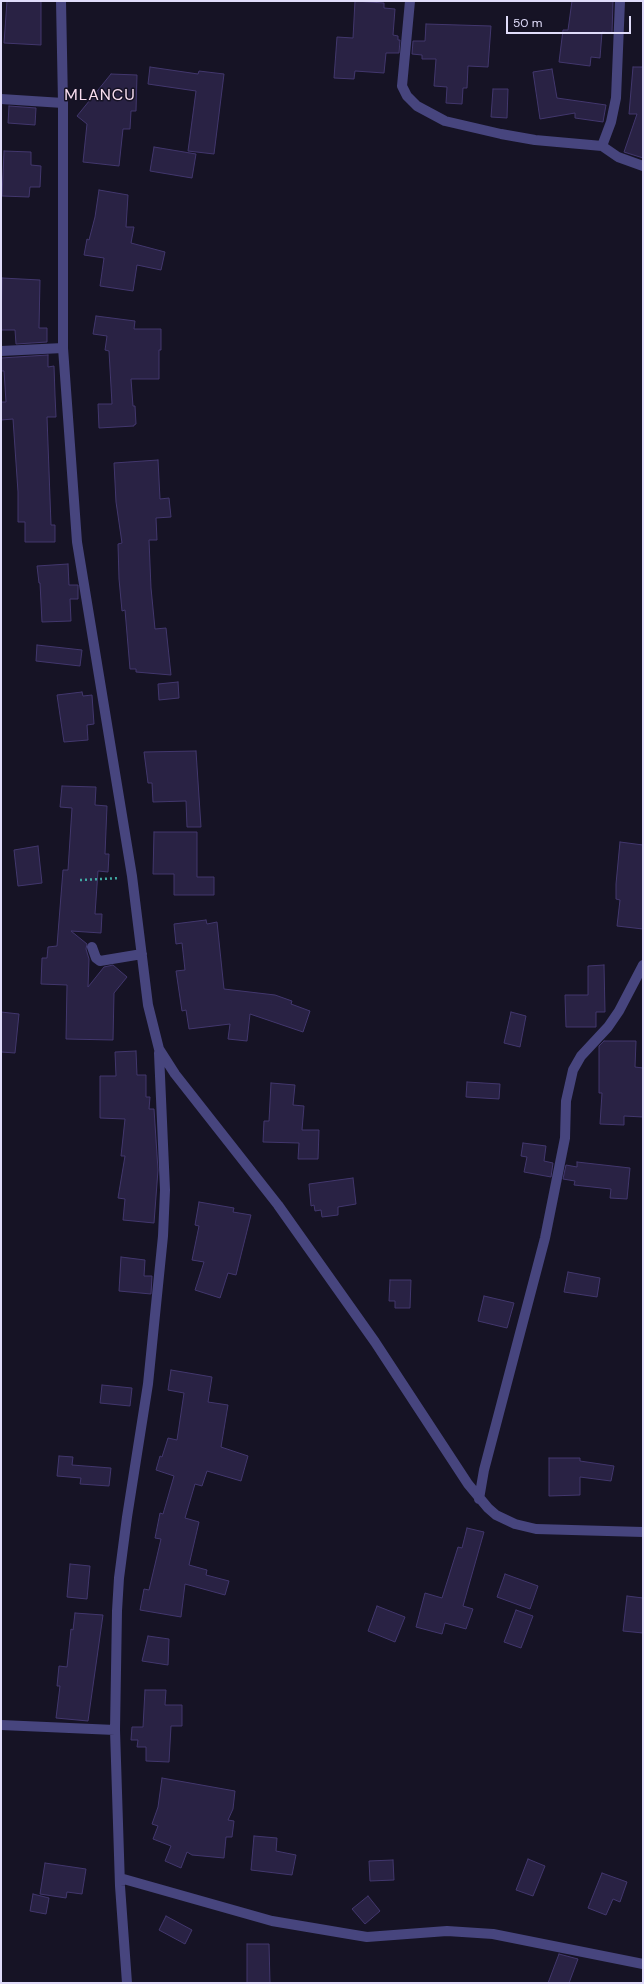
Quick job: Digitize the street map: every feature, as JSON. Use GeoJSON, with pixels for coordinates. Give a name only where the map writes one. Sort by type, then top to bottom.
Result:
{"type":"FeatureCollection","features":[{"type":"Feature","properties":{"kind":"street"},"geometry":{"type":"LineString","coordinates":[[61,1],[64,103],[63,348],[76,542],[132,876],[148,1004],[159,1049],[164,1175],[163,1236],[148,1384],[119,1578],[114,1730],[120,1878],[127,1983]]}},
{"type":"Feature","properties":{"kind":"street"},"geometry":{"type":"LineString","coordinates":[[410,1],[402,86],[407,96],[417,106],[445,121],[493,133],[535,140],[602,146],[618,157],[643,166]]}},
{"type":"Feature","properties":{"kind":"street"},"geometry":{"type":"LineString","coordinates":[[602,146],[611,122],[616,98],[620,1]]}},
{"type":"Feature","properties":{"kind":"street"},"geometry":{"type":"LineString","coordinates":[[1,99],[64,103]]}},
{"type":"Feature","properties":{"kind":"street"},"geometry":{"type":"LineString","coordinates":[[1,352],[63,348]]}},
{"type":"Feature","properties":{"kind":"street"},"geometry":{"type":"LineString","coordinates":[[92,947],[96,958],[100,961],[142,954]]}},
{"type":"Feature","properties":{"kind":"street"},"geometry":{"type":"LineString","coordinates":[[479,1499],[484,1470],[545,1238],[565,1138],[566,1101],[573,1070],[581,1056],[608,1027],[619,1011],[643,965]]}},
{"type":"Feature","properties":{"kind":"street"},"geometry":{"type":"LineString","coordinates":[[159,1049],[174,1074],[278,1205],[375,1342],[479,1499],[496,1514],[515,1524],[527,1528],[549,1531],[643,1532]]}},
{"type":"Feature","properties":{"kind":"street"},"geometry":{"type":"LineString","coordinates":[[1,1725],[114,1730]]}},
{"type":"Feature","properties":{"kind":"street"},"geometry":{"type":"LineString","coordinates":[[120,1878],[272,1921],[343,1934],[367,1937],[447,1931],[492,1934],[643,1964]]}},
{"type":"Feature","properties":{"kind":"path"},"geometry":{"type":"LineString","coordinates":[[80,880],[132,876]]}},
{"type":"Feature","properties":{"kind":"building"},"geometry":{"type":"Polygon","coordinates":[[[7,1],[41,1],[41,45],[4,43],[7,1]]]}},
{"type":"Feature","properties":{"kind":"building"},"geometry":{"type":"Polygon","coordinates":[[[355,1],[384,3],[384,8],[395,9],[393,35],[398,36],[398,40],[400,40],[399,53],[386,53],[384,73],[355,71],[354,79],[334,78],[337,37],[353,38],[355,1]]]}},
{"type":"Feature","properties":{"kind":"building"},"geometry":{"type":"Polygon","coordinates":[[[572,1],[613,1],[612,33],[602,32],[600,58],[591,57],[590,66],[559,62],[563,30],[568,30],[572,1]]]}},
{"type":"Feature","properties":{"kind":"building"},"geometry":{"type":"Polygon","coordinates":[[[426,24],[491,26],[488,67],[468,66],[467,88],[463,88],[462,104],[446,103],[447,87],[434,86],[436,59],[422,59],[422,55],[412,54],[413,41],[425,41],[426,24]]]}},
{"type":"Feature","properties":{"kind":"building"},"geometry":{"type":"Polygon","coordinates":[[[150,67],[198,74],[199,71],[224,74],[214,154],[188,151],[196,91],[148,84],[150,67]]]}},
{"type":"Feature","properties":{"kind":"building"},"geometry":{"type":"Polygon","coordinates":[[[633,67],[643,67],[643,158],[624,152],[637,114],[629,114],[633,67]]]}},
{"type":"Feature","properties":{"kind":"building"},"geometry":{"type":"Polygon","coordinates":[[[552,69],[557,98],[606,105],[603,122],[575,118],[575,113],[540,119],[533,72],[552,69]]]}},
{"type":"Feature","properties":{"kind":"building"},"geometry":{"type":"Polygon","coordinates":[[[111,74],[137,75],[136,111],[131,111],[130,129],[123,129],[119,166],[83,162],[87,124],[77,116],[111,74]]]}},
{"type":"Feature","properties":{"kind":"building"},"geometry":{"type":"Polygon","coordinates":[[[493,89],[508,89],[507,118],[491,117],[493,89]]]}},
{"type":"Feature","properties":{"kind":"building"},"geometry":{"type":"Polygon","coordinates":[[[9,106],[36,108],[35,125],[8,123],[9,106]]]}},
{"type":"Feature","properties":{"kind":"building"},"geometry":{"type":"Polygon","coordinates":[[[154,147],[196,154],[192,178],[150,171],[154,147]]]}},
{"type":"Feature","properties":{"kind":"building"},"geometry":{"type":"Polygon","coordinates":[[[4,151],[31,152],[31,165],[41,166],[40,187],[30,187],[29,197],[2,196],[4,151]]]}},
{"type":"Feature","properties":{"kind":"building"},"geometry":{"type":"Polygon","coordinates":[[[99,190],[128,195],[126,227],[134,227],[131,243],[165,252],[161,270],[137,265],[133,291],[100,286],[104,258],[84,255],[87,239],[89,240],[95,217],[99,190]]]}},
{"type":"Feature","properties":{"kind":"building"},"geometry":{"type":"Polygon","coordinates":[[[2,278],[40,280],[39,328],[47,328],[47,342],[16,344],[15,330],[1,330],[2,278]]]}},
{"type":"Feature","properties":{"kind":"building"},"geometry":{"type":"Polygon","coordinates":[[[96,316],[135,321],[134,329],[161,329],[159,379],[131,379],[133,406],[135,406],[136,424],[134,426],[99,428],[98,404],[112,404],[109,351],[105,350],[107,336],[93,334],[96,316]]]}},
{"type":"Feature","properties":{"kind":"building"},"geometry":{"type":"Polygon","coordinates":[[[48,355],[48,367],[54,366],[56,417],[47,417],[51,525],[55,525],[55,542],[25,542],[25,522],[18,522],[18,492],[13,419],[1,420],[1,402],[6,402],[4,371],[1,371],[1,358],[48,355]]]}},
{"type":"Feature","properties":{"kind":"building"},"geometry":{"type":"Polygon","coordinates":[[[158,460],[160,499],[169,498],[171,517],[156,518],[157,540],[149,540],[151,588],[155,629],[166,628],[171,675],[136,672],[136,669],[130,669],[125,610],[122,611],[119,579],[118,544],[122,543],[116,502],[114,463],[158,460]]]}},
{"type":"Feature","properties":{"kind":"building"},"geometry":{"type":"Polygon","coordinates":[[[68,564],[69,585],[78,585],[78,599],[70,599],[71,621],[42,622],[40,583],[37,566],[68,564]]]}},
{"type":"Feature","properties":{"kind":"building"},"geometry":{"type":"Polygon","coordinates":[[[37,645],[82,650],[80,666],[36,661],[37,645]]]}},
{"type":"Feature","properties":{"kind":"building"},"geometry":{"type":"Polygon","coordinates":[[[178,682],[179,698],[159,700],[158,684],[178,682]]]}},
{"type":"Feature","properties":{"kind":"building"},"geometry":{"type":"Polygon","coordinates":[[[82,692],[83,696],[92,695],[94,724],[87,725],[88,740],[64,742],[57,695],[82,692]]]}},
{"type":"Feature","properties":{"kind":"building"},"geometry":{"type":"Polygon","coordinates":[[[196,751],[201,827],[187,827],[186,801],[153,802],[152,783],[148,783],[144,752],[196,751]]]}},
{"type":"Feature","properties":{"kind":"building"},"geometry":{"type":"Polygon","coordinates":[[[62,786],[96,787],[95,805],[107,806],[105,854],[109,854],[108,872],[98,871],[95,914],[102,914],[101,933],[71,931],[87,944],[86,949],[89,959],[88,987],[104,967],[113,965],[127,977],[114,993],[113,1040],[66,1039],[67,985],[41,984],[42,958],[47,958],[48,947],[57,946],[63,870],[68,870],[72,808],[60,807],[62,786]]]}},
{"type":"Feature","properties":{"kind":"building"},"geometry":{"type":"Polygon","coordinates":[[[154,832],[197,832],[197,877],[214,877],[214,895],[174,895],[174,874],[153,874],[154,832]]]}},
{"type":"Feature","properties":{"kind":"building"},"geometry":{"type":"Polygon","coordinates":[[[620,842],[643,845],[643,929],[617,926],[620,900],[616,899],[616,884],[620,842]]]}},
{"type":"Feature","properties":{"kind":"building"},"geometry":{"type":"Polygon","coordinates":[[[38,846],[42,883],[18,886],[14,850],[38,846]]]}},
{"type":"Feature","properties":{"kind":"building"},"geometry":{"type":"Polygon","coordinates":[[[206,920],[207,924],[217,922],[224,989],[275,995],[292,1001],[291,1004],[310,1011],[303,1032],[250,1014],[247,1041],[228,1039],[230,1024],[189,1029],[186,1010],[182,1011],[176,971],[185,970],[182,943],[176,944],[174,924],[206,920]]]}},
{"type":"Feature","properties":{"kind":"building"},"geometry":{"type":"Polygon","coordinates":[[[604,965],[605,1012],[596,1012],[596,1027],[566,1027],[565,995],[588,995],[588,966],[604,965]]]}},
{"type":"Feature","properties":{"kind":"building"},"geometry":{"type":"Polygon","coordinates":[[[1,1012],[19,1014],[15,1053],[1,1052],[1,1012]]]}},
{"type":"Feature","properties":{"kind":"building"},"geometry":{"type":"Polygon","coordinates":[[[511,1012],[526,1016],[520,1047],[504,1043],[511,1012]]]}},
{"type":"Feature","properties":{"kind":"building"},"geometry":{"type":"Polygon","coordinates":[[[604,1041],[636,1041],[635,1067],[643,1068],[643,1117],[624,1116],[624,1125],[600,1124],[602,1093],[599,1093],[599,1046],[604,1041]]]}},
{"type":"Feature","properties":{"kind":"building"},"geometry":{"type":"Polygon","coordinates":[[[136,1051],[137,1075],[146,1075],[146,1097],[150,1097],[149,1109],[154,1109],[158,1170],[154,1223],[123,1220],[125,1199],[118,1198],[125,1156],[121,1156],[125,1119],[100,1118],[100,1076],[116,1076],[115,1052],[136,1051]]]}},
{"type":"Feature","properties":{"kind":"building"},"geometry":{"type":"Polygon","coordinates":[[[467,1082],[500,1084],[499,1099],[466,1097],[467,1082]]]}},
{"type":"Feature","properties":{"kind":"building"},"geometry":{"type":"Polygon","coordinates":[[[271,1083],[295,1085],[293,1105],[304,1106],[302,1130],[319,1130],[318,1159],[298,1159],[299,1143],[263,1142],[264,1121],[269,1121],[271,1083]]]}},
{"type":"Feature","properties":{"kind":"building"},"geometry":{"type":"Polygon","coordinates":[[[523,1143],[546,1146],[544,1161],[553,1163],[551,1177],[524,1172],[527,1157],[521,1156],[523,1143]]]}},
{"type":"Feature","properties":{"kind":"building"},"geometry":{"type":"Polygon","coordinates":[[[577,1162],[630,1168],[627,1199],[610,1198],[611,1189],[574,1185],[575,1181],[563,1179],[566,1165],[577,1167],[577,1162]]]}},
{"type":"Feature","properties":{"kind":"building"},"geometry":{"type":"Polygon","coordinates":[[[353,1178],[356,1204],[338,1207],[338,1215],[322,1217],[321,1210],[315,1211],[314,1205],[311,1206],[309,1184],[353,1178]]]}},
{"type":"Feature","properties":{"kind":"building"},"geometry":{"type":"Polygon","coordinates":[[[199,1202],[234,1208],[233,1212],[251,1215],[236,1275],[228,1273],[220,1298],[195,1290],[204,1262],[192,1260],[199,1226],[195,1225],[199,1202]]]}},
{"type":"Feature","properties":{"kind":"building"},"geometry":{"type":"Polygon","coordinates":[[[121,1257],[145,1260],[144,1276],[152,1276],[151,1294],[119,1291],[121,1257]]]}},
{"type":"Feature","properties":{"kind":"building"},"geometry":{"type":"Polygon","coordinates":[[[568,1272],[600,1278],[597,1297],[564,1292],[568,1272]]]}},
{"type":"Feature","properties":{"kind":"building"},"geometry":{"type":"Polygon","coordinates":[[[390,1280],[411,1280],[410,1308],[395,1308],[395,1301],[389,1301],[390,1280]]]}},
{"type":"Feature","properties":{"kind":"building"},"geometry":{"type":"Polygon","coordinates":[[[484,1296],[514,1303],[507,1328],[478,1321],[484,1296]]]}},
{"type":"Feature","properties":{"kind":"building"},"geometry":{"type":"Polygon","coordinates":[[[171,1370],[212,1377],[208,1402],[228,1405],[221,1447],[248,1456],[241,1481],[207,1471],[202,1486],[195,1484],[185,1518],[199,1522],[189,1565],[207,1570],[206,1575],[229,1581],[225,1595],[185,1584],[181,1617],[140,1610],[144,1589],[149,1590],[161,1539],[155,1538],[160,1513],[163,1514],[174,1476],[156,1470],[168,1438],[177,1440],[184,1393],[168,1390],[171,1370]]]}},
{"type":"Feature","properties":{"kind":"building"},"geometry":{"type":"Polygon","coordinates":[[[102,1385],[132,1388],[130,1406],[100,1403],[102,1385]]]}},
{"type":"Feature","properties":{"kind":"building"},"geometry":{"type":"Polygon","coordinates":[[[59,1456],[73,1457],[72,1465],[111,1468],[109,1486],[80,1484],[81,1478],[57,1476],[59,1456]]]}},
{"type":"Feature","properties":{"kind":"building"},"geometry":{"type":"Polygon","coordinates":[[[549,1458],[580,1458],[580,1461],[614,1466],[611,1481],[580,1477],[580,1495],[549,1496],[549,1458]]]}},
{"type":"Feature","properties":{"kind":"building"},"geometry":{"type":"Polygon","coordinates":[[[467,1528],[484,1532],[463,1606],[473,1609],[466,1629],[445,1623],[442,1634],[416,1627],[425,1593],[442,1598],[458,1547],[462,1548],[467,1528]]]}},
{"type":"Feature","properties":{"kind":"building"},"geometry":{"type":"Polygon","coordinates":[[[70,1564],[90,1566],[87,1599],[67,1597],[70,1564]]]}},
{"type":"Feature","properties":{"kind":"building"},"geometry":{"type":"Polygon","coordinates":[[[505,1574],[538,1586],[530,1609],[497,1597],[505,1574]]]}},
{"type":"Feature","properties":{"kind":"building"},"geometry":{"type":"Polygon","coordinates":[[[627,1596],[643,1598],[643,1633],[623,1631],[627,1596]]]}},
{"type":"Feature","properties":{"kind":"building"},"geometry":{"type":"Polygon","coordinates":[[[377,1606],[405,1617],[395,1642],[368,1631],[377,1606]]]}},
{"type":"Feature","properties":{"kind":"building"},"geometry":{"type":"Polygon","coordinates":[[[516,1610],[533,1616],[521,1648],[504,1642],[516,1610]]]}},
{"type":"Feature","properties":{"kind":"building"},"geometry":{"type":"Polygon","coordinates":[[[75,1613],[103,1615],[88,1721],[56,1718],[60,1686],[57,1686],[59,1666],[67,1667],[71,1629],[73,1630],[75,1613]]]}},
{"type":"Feature","properties":{"kind":"building"},"geometry":{"type":"Polygon","coordinates":[[[148,1636],[169,1639],[168,1665],[142,1661],[148,1636]]]}},
{"type":"Feature","properties":{"kind":"building"},"geometry":{"type":"Polygon","coordinates":[[[145,1690],[166,1690],[165,1705],[182,1705],[182,1726],[171,1726],[169,1762],[146,1761],[146,1747],[137,1747],[138,1740],[131,1740],[132,1727],[143,1727],[145,1690]]]}},
{"type":"Feature","properties":{"kind":"building"},"geometry":{"type":"Polygon","coordinates":[[[162,1778],[235,1791],[233,1809],[228,1820],[234,1821],[232,1837],[226,1837],[224,1858],[192,1855],[187,1852],[181,1868],[165,1861],[171,1846],[153,1839],[158,1826],[152,1824],[158,1807],[162,1778]]]}},
{"type":"Feature","properties":{"kind":"building"},"geometry":{"type":"Polygon","coordinates":[[[254,1836],[277,1838],[276,1851],[296,1855],[292,1875],[251,1870],[254,1836]]]}},
{"type":"Feature","properties":{"kind":"building"},"geometry":{"type":"Polygon","coordinates":[[[528,1859],[545,1866],[533,1896],[516,1890],[528,1859]]]}},
{"type":"Feature","properties":{"kind":"building"},"geometry":{"type":"Polygon","coordinates":[[[393,1860],[394,1880],[370,1881],[369,1861],[393,1860]]]}},
{"type":"Feature","properties":{"kind":"building"},"geometry":{"type":"Polygon","coordinates":[[[45,1863],[86,1869],[82,1894],[67,1892],[66,1898],[40,1894],[45,1863]]]}},
{"type":"Feature","properties":{"kind":"building"},"geometry":{"type":"Polygon","coordinates":[[[602,1873],[627,1882],[620,1902],[613,1899],[606,1915],[588,1908],[602,1873]]]}},
{"type":"Feature","properties":{"kind":"building"},"geometry":{"type":"Polygon","coordinates":[[[33,1894],[49,1898],[46,1914],[30,1911],[33,1894]]]}},
{"type":"Feature","properties":{"kind":"building"},"geometry":{"type":"Polygon","coordinates":[[[368,1896],[380,1911],[365,1924],[352,1909],[368,1896]]]}},
{"type":"Feature","properties":{"kind":"building"},"geometry":{"type":"Polygon","coordinates":[[[166,1916],[192,1930],[185,1944],[159,1930],[166,1916]]]}},
{"type":"Feature","properties":{"kind":"building"},"geometry":{"type":"Polygon","coordinates":[[[247,1944],[269,1944],[270,1983],[247,1983],[247,1944]]]}},
{"type":"Feature","properties":{"kind":"building"},"geometry":{"type":"Polygon","coordinates":[[[559,1954],[578,1959],[569,1983],[548,1983],[559,1954]]]}},
{"type":"Feature","properties":{"kind":"district","name":"MLANCU"},"geometry":{"type":"Point","coordinates":[100,96]}}]}
